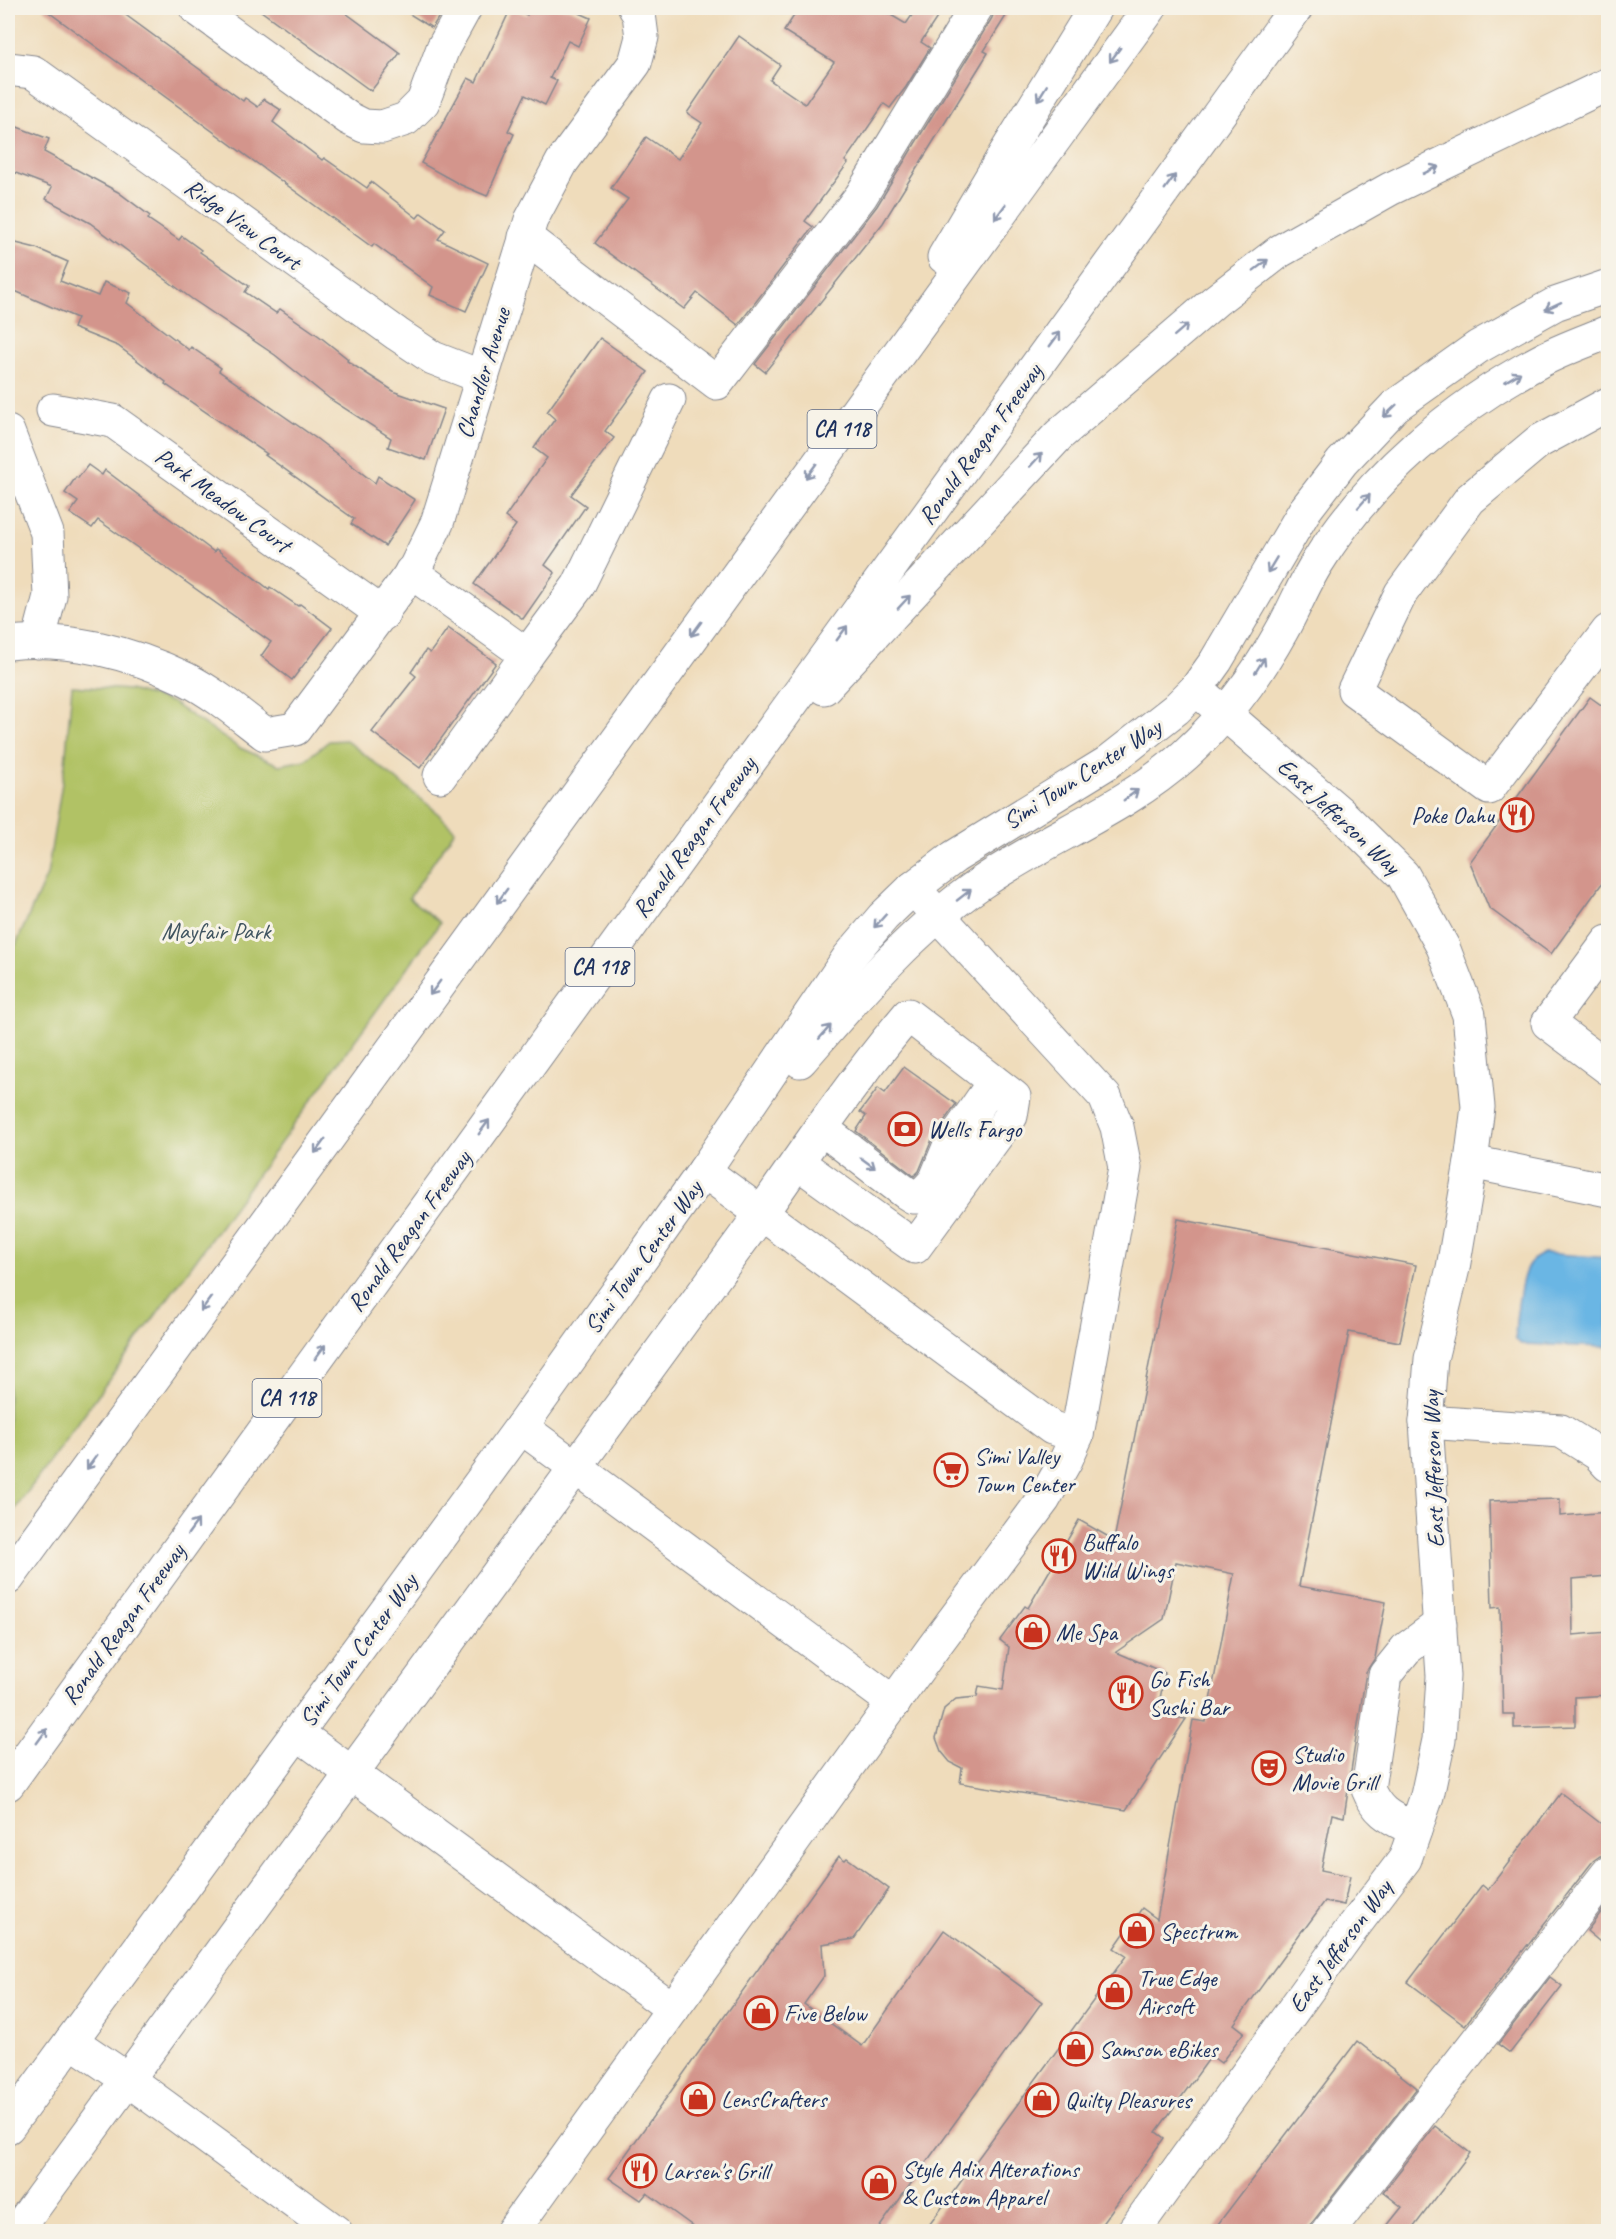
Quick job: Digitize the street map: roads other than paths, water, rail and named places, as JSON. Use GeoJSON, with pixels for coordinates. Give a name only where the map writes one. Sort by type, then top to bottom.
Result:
{"type":"FeatureCollection","features":[{"type":"Feature","properties":{"kind":"main road"},"geometry":{"type":"LineString","coordinates":[[196,8],[348,118],[364,126],[382,127],[406,119],[423,102],[443,48],[465,8]]}},
{"type":"Feature","properties":{"kind":"main road"},"geometry":{"type":"LineString","coordinates":[[525,237],[717,383],[861,196],[976,8]]}},
{"type":"Feature","properties":{"kind":"main road"},"geometry":{"type":"LineString","coordinates":[[852,415],[1005,154],[1095,8]]}},
{"type":"Feature","properties":{"kind":"main road","name":"CA 118"},"geometry":{"type":"LineString","coordinates":[[8,1578],[535,850],[1150,8]]}},
{"type":"Feature","properties":{"kind":"main road","name":"Ronald Reagan Freeway"},"geometry":{"type":"LineString","coordinates":[[8,1784],[1296,8]]}},
{"type":"Feature","properties":{"kind":"main road","name":"Chandler Avenue"},"geometry":{"type":"LineString","coordinates":[[23,642],[95,648],[140,660],[186,679],[218,699],[265,734],[296,729],[411,572],[437,523],[531,220],[562,162],[635,63],[642,37],[644,10]]}},
{"type":"Feature","properties":{"kind":"main road","name":"Ridge View Court"},"geometry":{"type":"LineString","coordinates":[[8,69],[33,72],[397,334],[433,358],[482,377]]}},
{"type":"Feature","properties":{"kind":"main road"},"geometry":{"type":"LineString","coordinates":[[721,800],[1059,435],[1215,301],[1280,251],[1390,189],[1608,84]]}},
{"type":"Feature","properties":{"kind":"main road","name":"Simi Town Center Way"},"geometry":{"type":"LineString","coordinates":[[8,2127],[521,1427],[704,1171],[849,957],[883,917],[913,888],[954,856],[1107,764],[1170,716],[1196,689],[1216,661],[1305,510],[1342,462],[1395,406],[1497,336],[1555,304],[1608,286]]}},
{"type":"Feature","properties":{"kind":"main road","name":"Simi Town Center Way"},"geometry":{"type":"LineString","coordinates":[[704,1171],[868,982],[938,916],[977,885],[1124,800],[1185,755],[1248,684],[1280,634],[1316,564],[1344,523],[1396,465],[1458,411],[1543,359],[1608,332]]}},
{"type":"Feature","properties":{"kind":"main road"},"geometry":{"type":"LineString","coordinates":[[440,776],[578,586],[669,400]]}},
{"type":"Feature","properties":{"kind":"main road"},"geometry":{"type":"LineString","coordinates":[[1608,404],[1538,442],[1470,499],[1401,593],[1354,690],[1489,788],[1608,631]]}},
{"type":"Feature","properties":{"kind":"main road","name":"Park Meadow Court"},"geometry":{"type":"LineString","coordinates":[[53,410],[113,421],[382,614]]}},
{"type":"Feature","properties":{"kind":"main road"},"geometry":{"type":"LineString","coordinates":[[8,432],[46,533],[50,596],[23,642]]}},
{"type":"Feature","properties":{"kind":"main road"},"geometry":{"type":"LineString","coordinates":[[411,572],[527,655]]}},
{"type":"Feature","properties":{"kind":"main road","name":"East Jefferson Way"},"geometry":{"type":"LineString","coordinates":[[1133,2232],[1348,1934],[1405,1859],[1427,1796],[1439,1740],[1443,1676],[1426,1422],[1431,1359],[1453,1268],[1472,1162],[1478,1107],[1469,1015],[1443,947],[1403,875],[1339,812],[1225,711],[1196,689]]}},
{"type":"Feature","properties":{"kind":"main road"},"geometry":{"type":"LineString","coordinates":[[512,2232],[1044,1498],[1066,1460],[1077,1435],[1125,1168],[1118,1127],[1105,1097],[913,888]]}},
{"type":"Feature","properties":{"kind":"main road"},"geometry":{"type":"LineString","coordinates":[[1608,942],[1548,1023],[1608,1068]]}},
{"type":"Feature","properties":{"kind":"main road"},"geometry":{"type":"LineString","coordinates":[[16,2232],[761,1214],[796,1162],[908,1015],[1014,1097],[1011,1116],[915,1247],[796,1162]]}},
{"type":"Feature","properties":{"kind":"main road"},"geometry":{"type":"LineString","coordinates":[[821,1128],[912,1197],[920,1197],[935,1181],[949,1147],[994,1082]]}},
{"type":"Feature","properties":{"kind":"main road"},"geometry":{"type":"LineString","coordinates":[[1472,1162],[1608,1190]]}},
{"type":"Feature","properties":{"kind":"main road"},"geometry":{"type":"LineString","coordinates":[[704,1171],[1052,1428],[1077,1435]]}},
{"type":"Feature","properties":{"kind":"main road"},"geometry":{"type":"LineString","coordinates":[[1426,1422],[1561,1431],[1603,1459]]}},
{"type":"Feature","properties":{"kind":"main road"},"geometry":{"type":"LineString","coordinates":[[521,1427],[894,1703]]}},
{"type":"Feature","properties":{"kind":"main road"},"geometry":{"type":"LineString","coordinates":[[1415,1830],[1391,1817],[1374,1804],[1368,1789],[1385,1675],[1406,1649],[1440,1624]]}},
{"type":"Feature","properties":{"kind":"main road"},"geometry":{"type":"LineString","coordinates":[[297,1733],[674,2009]]}},
{"type":"Feature","properties":{"kind":"main road"},"geometry":{"type":"LineString","coordinates":[[1328,2232],[1608,1873]]}},
{"type":"Feature","properties":{"kind":"main road"},"geometry":{"type":"LineString","coordinates":[[71,2041],[127,2079],[336,2232]]}},
{"type":"Feature","properties":{"kind":"water"},"geometry":{"type":"Polygon","coordinates":[[[1544,1253],[1608,1258],[1608,1347],[1521,1344],[1516,1340],[1518,1304],[1524,1275],[1528,1265],[1544,1253]]]}},
{"type":"Feature","properties":{"kind":"place","name":"Poke Oahu"},"geometry":{"type":"Point","coordinates":[1517,815]}},
{"type":"Feature","properties":{"kind":"place","name":"Wells Fargo"},"geometry":{"type":"Point","coordinates":[905,1129]}},
{"type":"Feature","properties":{"kind":"place","name":"Simi Valley Town Center"},"geometry":{"type":"Point","coordinates":[951,1470]}},
{"type":"Feature","properties":{"kind":"place","name":"Buffalo Wild Wings"},"geometry":{"type":"Point","coordinates":[1059,1556]}},
{"type":"Feature","properties":{"kind":"place","name":"Me Spa"},"geometry":{"type":"Point","coordinates":[1033,1632]}},
{"type":"Feature","properties":{"kind":"place","name":"Go Fish Sushi Bar"},"geometry":{"type":"Point","coordinates":[1126,1693]}},
{"type":"Feature","properties":{"kind":"place","name":"Studio Movie Grill"},"geometry":{"type":"Point","coordinates":[1269,1768]}},
{"type":"Feature","properties":{"kind":"place","name":"Spectrum"},"geometry":{"type":"Point","coordinates":[1137,1931]}},
{"type":"Feature","properties":{"kind":"place","name":"True Edge Airsoft"},"geometry":{"type":"Point","coordinates":[1115,1992]}},
{"type":"Feature","properties":{"kind":"place","name":"Five Below"},"geometry":{"type":"Point","coordinates":[761,2013]}},
{"type":"Feature","properties":{"kind":"place","name":"Samson eBikes"},"geometry":{"type":"Point","coordinates":[1076,2049]}},
{"type":"Feature","properties":{"kind":"place","name":"LensCrafters"},"geometry":{"type":"Point","coordinates":[698,2099]}},
{"type":"Feature","properties":{"kind":"place","name":"Quilty Pleasures"},"geometry":{"type":"Point","coordinates":[1042,2100]}},
{"type":"Feature","properties":{"kind":"place","name":"Larsen's Grill"},"geometry":{"type":"Point","coordinates":[640,2171]}},
{"type":"Feature","properties":{"kind":"place","name":"Style Adix Alterations & Custom Apparel"},"geometry":{"type":"Point","coordinates":[879,2183]}},
{"type":"Feature","properties":{"kind":"park label","name":"Mayfair Park"},"geometry":{"type":"Point","coordinates":[216,931]}}]}
